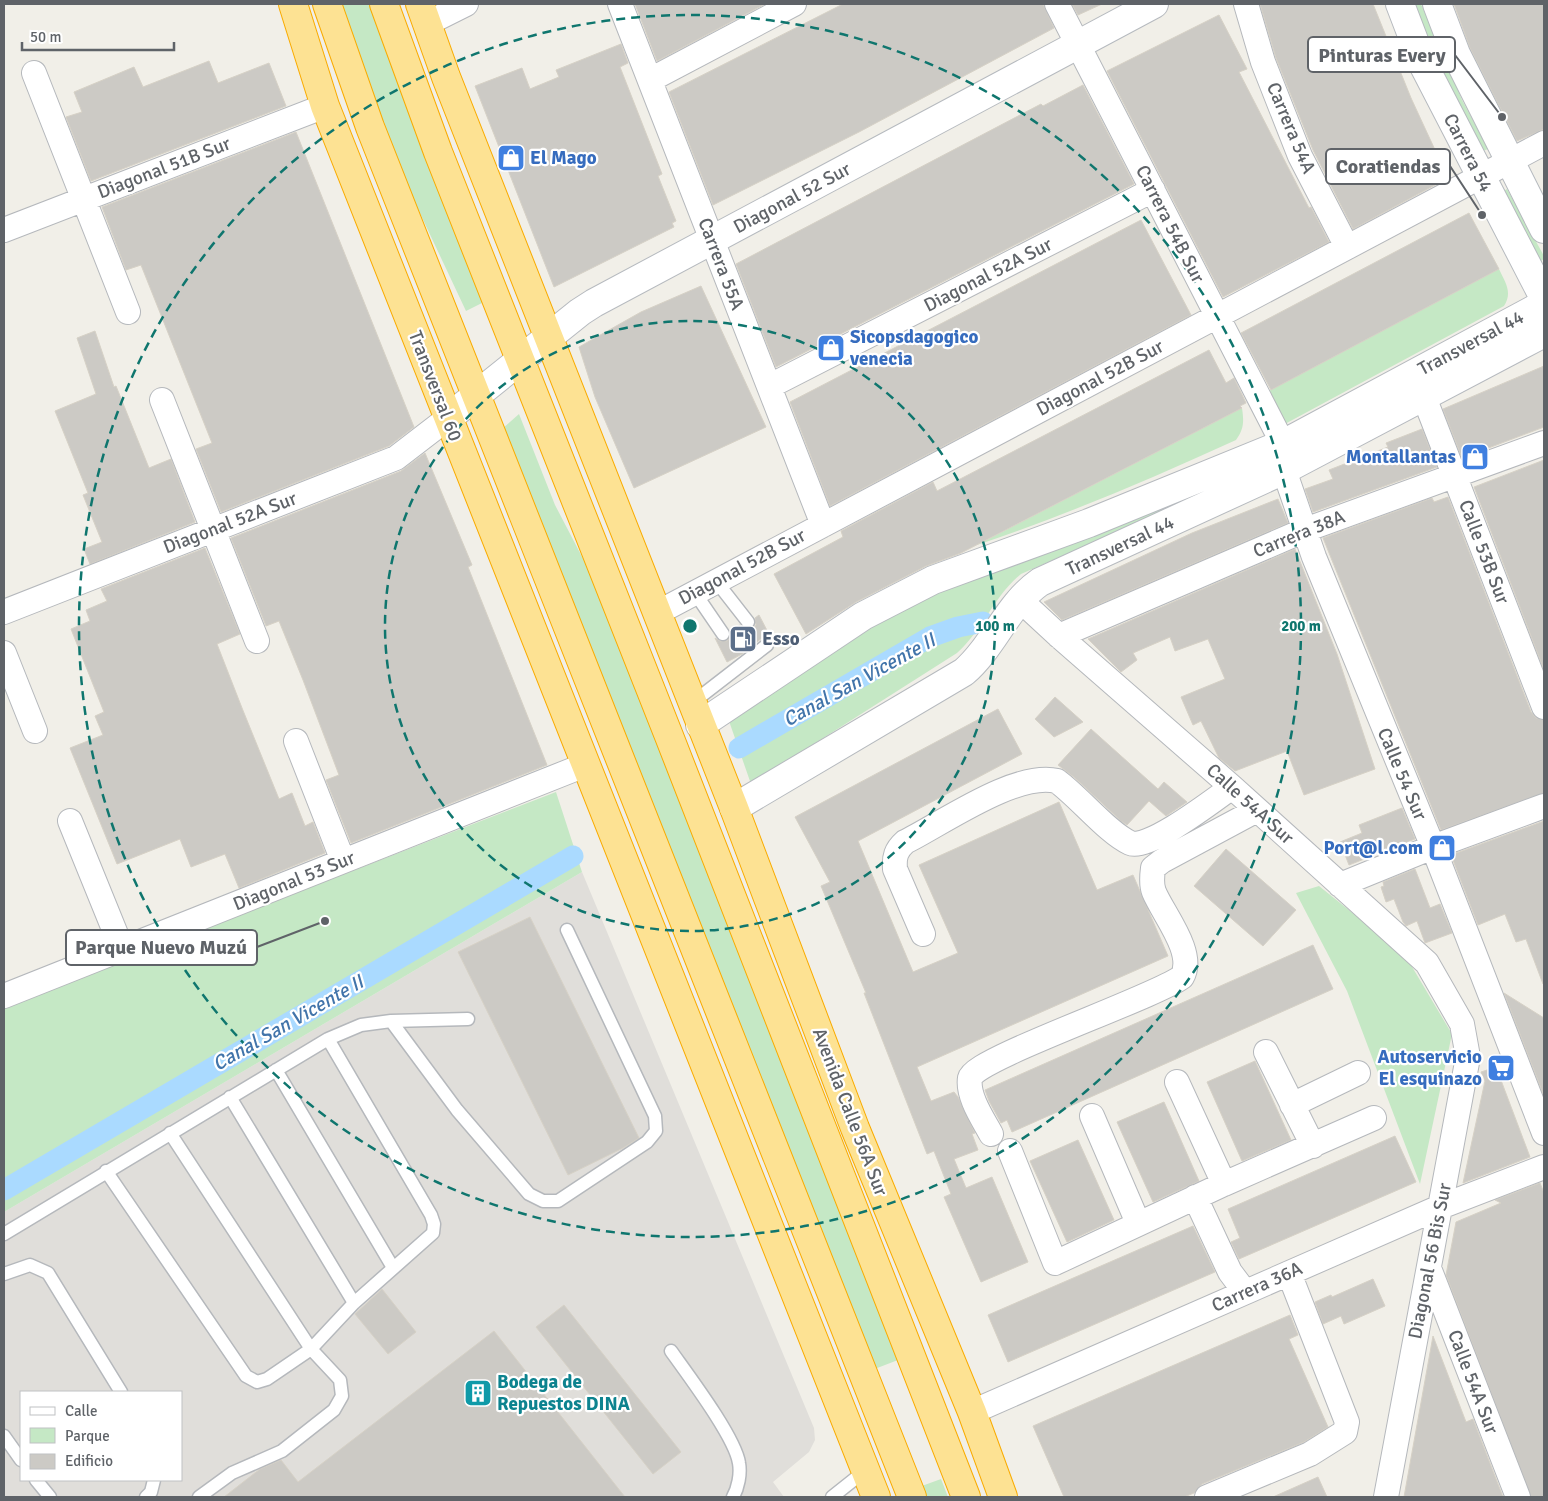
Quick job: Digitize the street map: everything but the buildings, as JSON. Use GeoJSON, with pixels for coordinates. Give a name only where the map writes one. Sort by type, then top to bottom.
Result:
{"type":"FeatureCollection","features":[{"type":"Feature","properties":{"kind":"highway","name":"Transversal 60"},"geometry":{"type":"LineString","coordinates":[[293,4],[325,106],[584,765]]}},
{"type":"Feature","properties":{"kind":"highway","name":"Transversal 60"},"geometry":{"type":"LineString","coordinates":[[326,4],[353,81],[476,396],[758,1107]]}},
{"type":"Feature","properties":{"kind":"highway"},"geometry":{"type":"LineString","coordinates":[[384,4],[438,152],[616,601]]}},
{"type":"Feature","properties":{"kind":"highway"},"geometry":{"type":"LineString","coordinates":[[423,14],[696,714]]}},
{"type":"Feature","properties":{"kind":"highway"},"geometry":{"type":"LineString","coordinates":[[307,52],[353,81]]}},
{"type":"Feature","properties":{"kind":"highway"},"geometry":{"type":"LineString","coordinates":[[438,152],[497,204]]}},
{"type":"Feature","properties":{"kind":"highway"},"geometry":{"type":"LineString","coordinates":[[614,505],[616,601]]}},
{"type":"Feature","properties":{"kind":"highway"},"geometry":{"type":"LineString","coordinates":[[498,546],[571,638]]}},
{"type":"Feature","properties":{"kind":"highway","name":"Avenida Calle 56A Sur"},"geometry":{"type":"LineString","coordinates":[[616,601],[966,1497]]}},
{"type":"Feature","properties":{"kind":"highway","name":"Avenida Calle 56A Sur"},"geometry":{"type":"LineString","coordinates":[[696,714],[734,808],[855,1128],[972,1412],[1003,1497]]}},
{"type":"Feature","properties":{"kind":"highway"},"geometry":{"type":"LineString","coordinates":[[584,765],[876,1497]]}},
{"type":"Feature","properties":{"kind":"highway"},"geometry":{"type":"LineString","coordinates":[[794,1055],[855,1128]]}},
{"type":"Feature","properties":{"kind":"highway"},"geometry":{"type":"LineString","coordinates":[[758,1107],[769,1228]]}},
{"type":"Feature","properties":{"kind":"highway"},"geometry":{"type":"LineString","coordinates":[[758,1107],[912,1497]]}},
{"type":"Feature","properties":{"kind":"street"},"geometry":{"type":"LineString","coordinates":[[423,14],[466,4]]}},
{"type":"Feature","properties":{"kind":"street","name":"Carrera 55A"},"geometry":{"type":"LineString","coordinates":[[620,4],[823,525]]}},
{"type":"Feature","properties":{"kind":"street"},"geometry":{"type":"LineString","coordinates":[[650,80],[794,4]]}},
{"type":"Feature","properties":{"kind":"street","name":"Carrera 54B Sur"},"geometry":{"type":"LineString","coordinates":[[1057,4],[1217,316],[1284,457]]}},
{"type":"Feature","properties":{"kind":"street","name":"Diagonal 52 Sur"},"geometry":{"type":"LineString","coordinates":[[448,418],[594,303],[1079,46],[1154,4]]}},
{"type":"Feature","properties":{"kind":"street","name":"Carrera 54A"},"geometry":{"type":"LineString","coordinates":[[1246,4],[1263,62],[1300,156],[1347,247]]}},
{"type":"Feature","properties":{"kind":"street","name":"Carrera 54"},"geometry":{"type":"LineString","coordinates":[[1400,4],[1423,64],[1544,298]]}},
{"type":"Feature","properties":{"kind":"street","name":"Carrera 54"},"geometry":{"type":"LineString","coordinates":[[1437,4],[1456,54],[1544,229]]}},
{"type":"Feature","properties":{"kind":"street"},"geometry":{"type":"LineString","coordinates":[[34,73],[128,312]]}},
{"type":"Feature","properties":{"kind":"street","name":"Diagonal 51B Sur"},"geometry":{"type":"LineString","coordinates":[[4,230],[325,106]]}},
{"type":"Feature","properties":{"kind":"street","name":"Diagonal 52B Sur"},"geometry":{"type":"LineString","coordinates":[[657,613],[1544,143]]}},
{"type":"Feature","properties":{"kind":"street","name":"Diagonal 52A Sur"},"geometry":{"type":"LineString","coordinates":[[770,386],[1152,190]]}},
{"type":"Feature","properties":{"kind":"street","name":"Transversal 44"},"geometry":{"type":"LineString","coordinates":[[734,808],[964,672],[977,661],[1019,599],[1040,582],[1284,457],[1544,304]]}},
{"type":"Feature","properties":{"kind":"street","name":"Transversal 44"},"geometry":{"type":"LineString","coordinates":[[696,714],[786,668],[863,616],[933,580],[1089,523],[1284,457],[1424,397],[1544,333]]}},
{"type":"Feature","properties":{"kind":"street","name":"Calle 53B Sur"},"geometry":{"type":"LineString","coordinates":[[1424,397],[1544,707]]}},
{"type":"Feature","properties":{"kind":"street"},"geometry":{"type":"LineString","coordinates":[[162,400],[257,641]]}},
{"type":"Feature","properties":{"kind":"street","name":"Diagonal 52A Sur"},"geometry":{"type":"LineString","coordinates":[[4,612],[396,458],[448,418]]}},
{"type":"Feature","properties":{"kind":"street","name":"Carrera 38A"},"geometry":{"type":"LineString","coordinates":[[1059,636],[1305,530],[1544,443]]}},
{"type":"Feature","properties":{"kind":"street","name":"Calle 54 Sur"},"geometry":{"type":"LineString","coordinates":[[1284,457],[1305,530],[1368,693],[1433,847],[1544,1133]]}},
{"type":"Feature","properties":{"kind":"street","name":"Calle 54A Sur"},"geometry":{"type":"LineString","coordinates":[[1019,599],[1232,787],[1427,963],[1462,1024]]}},
{"type":"Feature","properties":{"kind":"street"},"geometry":{"type":"LineString","coordinates":[[4,653],[35,731]]}},
{"type":"Feature","properties":{"kind":"street"},"geometry":{"type":"LineString","coordinates":[[296,741],[343,861]]}},
{"type":"Feature","properties":{"kind":"street","name":"Diagonal 53 Sur"},"geometry":{"type":"LineString","coordinates":[[4,996],[584,765]]}},
{"type":"Feature","properties":{"kind":"street"},"geometry":{"type":"LineString","coordinates":[[923,934],[895,869],[894,860],[898,849],[905,842],[992,795],[1032,780],[1046,778],[1057,781],[1122,838],[1137,844],[1145,844],[1232,787]]}},
{"type":"Feature","properties":{"kind":"street"},"geometry":{"type":"LineString","coordinates":[[1340,885],[1433,847],[1544,806]]}},
{"type":"Feature","properties":{"kind":"street"},"geometry":{"type":"LineString","coordinates":[[991,1134],[975,1103],[970,1086],[970,1076],[974,1070],[1002,1055],[1149,996],[1182,977],[1186,963],[1178,936],[1153,890],[1153,868],[1162,861],[1257,810]]}},
{"type":"Feature","properties":{"kind":"street"},"geometry":{"type":"LineString","coordinates":[[70,821],[122,949]]}},
{"type":"Feature","properties":{"kind":"street"},"geometry":{"type":"LineString","coordinates":[[1462,1024],[1496,1011]]}},
{"type":"Feature","properties":{"kind":"street","name":"Diagonal 56 Bis Sur"},"geometry":{"type":"LineString","coordinates":[[1386,1497],[1468,1057],[1462,1024]]}},
{"type":"Feature","properties":{"kind":"street"},"geometry":{"type":"LineString","coordinates":[[1266,1052],[1313,1146]]}},
{"type":"Feature","properties":{"kind":"street"},"geometry":{"type":"LineString","coordinates":[[1292,1104],[1358,1073]]}},
{"type":"Feature","properties":{"kind":"street"},"geometry":{"type":"LineString","coordinates":[[1177,1082],[1224,1184]]}},
{"type":"Feature","properties":{"kind":"street"},"geometry":{"type":"LineString","coordinates":[[1092,1116],[1138,1223]]}},
{"type":"Feature","properties":{"kind":"street"},"geometry":{"type":"LineString","coordinates":[[1010,1151],[1055,1263],[1195,1197],[1374,1118]]}},
{"type":"Feature","properties":{"kind":"street","name":"Carrera 36A"},"geometry":{"type":"LineString","coordinates":[[972,1412],[1440,1207],[1544,1167]]}},
{"type":"Feature","properties":{"kind":"street"},"geometry":{"type":"LineString","coordinates":[[1195,1197],[1230,1272],[1245,1292]]}},
{"type":"Feature","properties":{"kind":"street","name":"Calle 54A Sur"},"geometry":{"type":"LineString","coordinates":[[1429,1268],[1518,1497]]}},
{"type":"Feature","properties":{"kind":"street"},"geometry":{"type":"LineString","coordinates":[[1207,1497],[1310,1454],[1345,1432],[1347,1422],[1289,1273]]}},
{"type":"Feature","properties":{"kind":"lane"},"geometry":{"type":"LineString","coordinates":[[716,581],[748,622]]}},
{"type":"Feature","properties":{"kind":"lane"},"geometry":{"type":"LineString","coordinates":[[695,592],[724,634]]}},
{"type":"Feature","properties":{"kind":"lane"},"geometry":{"type":"LineString","coordinates":[[696,714],[739,660],[766,644],[786,668]]}},
{"type":"Feature","properties":{"kind":"lane"},"geometry":{"type":"LineString","coordinates":[[391,1022],[457,1110],[529,1194],[544,1202],[558,1201],[647,1142],[656,1130],[655,1116],[567,930]]}},
{"type":"Feature","properties":{"kind":"lane"},"geometry":{"type":"LineString","coordinates":[[4,1234],[328,1039],[362,1025],[468,1019]]}},
{"type":"Feature","properties":{"kind":"lane"},"geometry":{"type":"LineString","coordinates":[[106,1171],[246,1376],[257,1382],[267,1379],[311,1349],[392,1266],[427,1240],[433,1232],[434,1224],[328,1039]]}},
{"type":"Feature","properties":{"kind":"lane"},"geometry":{"type":"LineString","coordinates":[[276,1070],[392,1266]]}},
{"type":"Feature","properties":{"kind":"lane"},"geometry":{"type":"LineString","coordinates":[[230,1098],[354,1303]]}},
{"type":"Feature","properties":{"kind":"lane"},"geometry":{"type":"LineString","coordinates":[[170,1133],[311,1349],[340,1380],[342,1396],[334,1410],[282,1451],[232,1473],[199,1497]]}},
{"type":"Feature","properties":{"kind":"lane"},"geometry":{"type":"LineString","coordinates":[[4,1274],[30,1265],[48,1273],[120,1391]]}},
{"type":"Feature","properties":{"kind":"lane"},"geometry":{"type":"LineString","coordinates":[[671,1352],[735,1446],[740,1465],[737,1489],[733,1497]]}},
{"type":"Feature","properties":{"kind":"lane"},"geometry":{"type":"LineString","coordinates":[[4,1436],[20,1459]]}},
{"type":"Feature","properties":{"kind":"lane"},"geometry":{"type":"LineString","coordinates":[[832,1497],[866,1470]]}},
{"type":"Feature","properties":{"kind":"lane"},"geometry":{"type":"LineString","coordinates":[[37,1481],[50,1497]]}},
{"type":"Feature","properties":{"kind":"lane"},"geometry":{"type":"LineString","coordinates":[[146,1497],[151,1492],[154,1481]]}},
{"type":"Feature","properties":{"kind":"shaded area"},"geometry":{"type":"Polygon","coordinates":[[[582,872],[814,1428],[815,1440],[809,1452],[773,1482],[784,1497],[4,1497],[4,1212],[582,872]]]}},
{"type":"Feature","properties":{"kind":"green space"},"geometry":{"type":"Polygon","coordinates":[[[338,4],[370,4],[410,117],[486,301],[466,311],[402,175],[338,4]]]}},
{"type":"Feature","properties":{"kind":"green space"},"geometry":{"type":"Polygon","coordinates":[[[1413,4],[1421,4],[1462,100],[1488,149],[1483,151],[1464,115],[1413,4]]]}},
{"type":"Feature","properties":{"kind":"green space"},"geometry":{"type":"Polygon","coordinates":[[[1507,189],[1544,256],[1544,259],[1539,262],[1502,192],[1507,189]]]}},
{"type":"Feature","properties":{"kind":"green space"},"geometry":{"type":"Polygon","coordinates":[[[1499,269],[1508,292],[1507,301],[1504,306],[1283,425],[1267,392],[1499,269]]]}},
{"type":"Feature","properties":{"kind":"green space"},"geometry":{"type":"Polygon","coordinates":[[[1242,408],[1243,425],[1236,440],[1108,496],[977,545],[1242,408]]]}},
{"type":"Feature","properties":{"kind":"green space"},"geometry":{"type":"Polygon","coordinates":[[[519,414],[555,505],[590,572],[658,739],[898,1360],[872,1370],[502,429],[519,414]]]}},
{"type":"Feature","properties":{"kind":"green space"},"geometry":{"type":"Polygon","coordinates":[[[1172,501],[1174,507],[1021,574],[1003,592],[974,634],[957,653],[751,784],[729,721],[873,624],[924,596],[1172,501]]]}},
{"type":"Feature","properties":{"kind":"green space"},"geometry":{"type":"Polygon","coordinates":[[[556,792],[582,872],[4,1212],[4,1006],[556,792]]]}},
{"type":"Feature","properties":{"kind":"green space"},"geometry":{"type":"Polygon","coordinates":[[[1319,886],[1405,955],[1452,1034],[1420,1184],[1347,991],[1296,893],[1319,886]]]}},
{"type":"Feature","properties":{"kind":"green space"},"geometry":{"type":"Polygon","coordinates":[[[941,1479],[948,1497],[923,1497],[919,1487],[941,1479]]]}},
{"type":"Feature","properties":{"kind":"waterway","name":"Canal San Vicente II"},"geometry":{"type":"LineString","coordinates":[[739,748],[930,637],[958,627],[983,622]]}},
{"type":"Feature","properties":{"kind":"waterway","name":"Canal San Vicente II"},"geometry":{"type":"LineString","coordinates":[[4,1190],[573,856]]}},
{"type":"Feature","properties":{"kind":"place","name":"Pinturas Every"},"geometry":{"type":"Point","coordinates":[1502,117]}},
{"type":"Feature","properties":{"kind":"place","name":"El Mago"},"geometry":{"type":"Point","coordinates":[511,158]}},
{"type":"Feature","properties":{"kind":"place","name":"Coratiendas"},"geometry":{"type":"Point","coordinates":[1482,215]}},
{"type":"Feature","properties":{"kind":"place","name":"Sicopsdagogico venecia"},"geometry":{"type":"Point","coordinates":[831,348]}},
{"type":"Feature","properties":{"kind":"place","name":"Montallantas"},"geometry":{"type":"Point","coordinates":[1475,457]}},
{"type":"Feature","properties":{"kind":"place","name":"Esso"},"geometry":{"type":"Point","coordinates":[743,639]}},
{"type":"Feature","properties":{"kind":"place","name":"Port@l.com"},"geometry":{"type":"Point","coordinates":[1442,848]}},
{"type":"Feature","properties":{"kind":"place","name":"Parque Nuevo Muzú"},"geometry":{"type":"Point","coordinates":[325,921]}},
{"type":"Feature","properties":{"kind":"place","name":"Autoservicio El esquinazo"},"geometry":{"type":"Point","coordinates":[1501,1068]}},
{"type":"Feature","properties":{"kind":"place","name":"Bodega de Repuestos DINA"},"geometry":{"type":"Point","coordinates":[478,1393]}}]}
